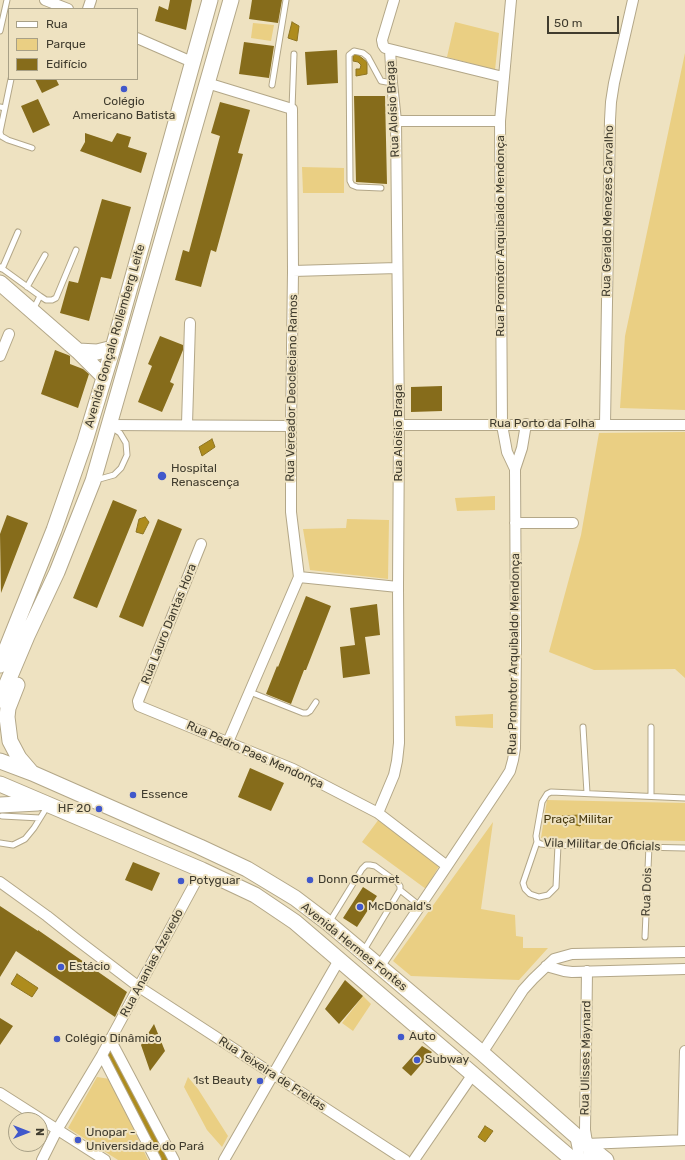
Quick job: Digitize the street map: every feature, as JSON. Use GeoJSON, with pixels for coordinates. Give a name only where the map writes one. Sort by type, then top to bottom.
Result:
{"type":"FeatureCollection","features":[{"type":"Feature","properties":{"kind":"main road","name":"Avenida Gonçalo Rollemberg Leite"},"geometry":{"type":"LineString","coordinates":[[21,632],[31,587],[54,530],[85,441],[113,348],[210,0]]}},
{"type":"Feature","properties":{"kind":"main road","name":"Avenida Gonçalo Rollemberg Leite"},"geometry":{"type":"LineString","coordinates":[[0,665],[57,572],[93,481],[231,0]]}},
{"type":"Feature","properties":{"kind":"main road"},"geometry":{"type":"LineString","coordinates":[[1,273],[32,311],[78,351],[104,377]]}},
{"type":"Feature","properties":{"kind":"main road"},"geometry":{"type":"LineString","coordinates":[[78,351],[97,352],[113,348]]}},
{"type":"Feature","properties":{"kind":"main road"},"geometry":{"type":"LineString","coordinates":[[32,773],[5,743],[8,708],[53,594],[57,572]]}},
{"type":"Feature","properties":{"kind":"main road"},"geometry":{"type":"LineString","coordinates":[[2,643],[31,587]]}},
{"type":"Feature","properties":{"kind":"main road"},"geometry":{"type":"LineString","coordinates":[[0,700],[21,632]]}},
{"type":"Feature","properties":{"kind":"main road","name":"Avenida Hermes Fontes"},"geometry":{"type":"LineString","coordinates":[[0,761],[32,773],[248,869],[295,898],[328,923],[606,1160]]}},
{"type":"Feature","properties":{"kind":"main road","name":"Avenida Hermes Fontes"},"geometry":{"type":"LineString","coordinates":[[0,784],[202,870],[255,895],[295,922],[573,1160]]}},
{"type":"Feature","properties":{"kind":"main road"},"geometry":{"type":"LineString","coordinates":[[1,810],[47,803]]}},
{"type":"Feature","properties":{"kind":"street"},"geometry":{"type":"LineString","coordinates":[[45,0],[65,8]]}},
{"type":"Feature","properties":{"kind":"street","name":"Rua Aloísio Braga"},"geometry":{"type":"LineString","coordinates":[[378,813],[394,775],[399,743],[399,424],[396,121],[388,49],[383,45],[382,40],[394,0]]}},
{"type":"Feature","properties":{"kind":"street","name":"Rua Promotor Arquibaldo Mendonça"},"geometry":{"type":"LineString","coordinates":[[511,0],[500,121],[502,425],[507,452],[516,469]]}},
{"type":"Feature","properties":{"kind":"street","name":"Rua Geraldo Menezes Carvalho"},"geometry":{"type":"LineString","coordinates":[[605,424],[611,102],[633,0]]}},
{"type":"Feature","properties":{"kind":"street"},"geometry":{"type":"LineString","coordinates":[[138,38],[192,62]]}},
{"type":"Feature","properties":{"kind":"street"},"geometry":{"type":"LineString","coordinates":[[388,49],[503,77]]}},
{"type":"Feature","properties":{"kind":"street"},"geometry":{"type":"LineString","coordinates":[[207,83],[292,108]]}},
{"type":"Feature","properties":{"kind":"street","name":"Rua Vereador Deocleciano Ramos"},"geometry":{"type":"LineString","coordinates":[[292,108],[293,271],[291,512],[299,576]]}},
{"type":"Feature","properties":{"kind":"street"},"geometry":{"type":"LineString","coordinates":[[396,121],[500,121]]}},
{"type":"Feature","properties":{"kind":"street"},"geometry":{"type":"LineString","coordinates":[[293,271],[397,268]]}},
{"type":"Feature","properties":{"kind":"street"},"geometry":{"type":"LineString","coordinates":[[187,424],[190,323]]}},
{"type":"Feature","properties":{"kind":"street"},"geometry":{"type":"LineString","coordinates":[[0,356],[9,334]]}},
{"type":"Feature","properties":{"kind":"street"},"geometry":{"type":"LineString","coordinates":[[110,426],[187,424],[291,426]]}},
{"type":"Feature","properties":{"kind":"street","name":"Rua Porto da Folha"},"geometry":{"type":"LineString","coordinates":[[399,424],[685,425]]}},
{"type":"Feature","properties":{"kind":"street","name":"Rua Promotor Arquibaldo Mendonça"},"geometry":{"type":"LineString","coordinates":[[379,966],[510,771],[513,760],[515,748],[516,469],[522,448],[526,424]]}},
{"type":"Feature","properties":{"kind":"street"},"geometry":{"type":"LineString","coordinates":[[515,522],[573,524]]}},
{"type":"Feature","properties":{"kind":"street","name":"Rua Lauro Dantas Hora"},"geometry":{"type":"LineString","coordinates":[[138,704],[201,544]]}},
{"type":"Feature","properties":{"kind":"street"},"geometry":{"type":"LineString","coordinates":[[228,742],[299,576],[398,587]]}},
{"type":"Feature","properties":{"kind":"street","name":"Rua Pedro Paes Mendonça"},"geometry":{"type":"LineString","coordinates":[[138,704],[139,706],[293,769],[378,813],[447,866]]}},
{"type":"Feature","properties":{"kind":"street","name":"Rua Ananias Azevedo"},"geometry":{"type":"LineString","coordinates":[[42,1160],[57,1130],[102,1055],[202,870]]}},
{"type":"Feature","properties":{"kind":"street","name":"Rua Teixeira de Freitas"},"geometry":{"type":"LineString","coordinates":[[0,882],[139,987],[272,1075],[405,1160]]}},
{"type":"Feature","properties":{"kind":"street"},"geometry":{"type":"LineString","coordinates":[[482,1053],[523,990],[554,959],[572,954],[685,952]]}},
{"type":"Feature","properties":{"kind":"street"},"geometry":{"type":"LineString","coordinates":[[224,1160],[339,960]]}},
{"type":"Feature","properties":{"kind":"street"},"geometry":{"type":"LineString","coordinates":[[546,966],[564,971],[685,969]]}},
{"type":"Feature","properties":{"kind":"street","name":"Rua Ulisses Maynard"},"geometry":{"type":"LineString","coordinates":[[581,1139],[585,1120],[588,971]]}},
{"type":"Feature","properties":{"kind":"street"},"geometry":{"type":"LineString","coordinates":[[110,1039],[174,1160]]}},
{"type":"Feature","properties":{"kind":"street"},"geometry":{"type":"LineString","coordinates":[[581,1139],[684,1140],[685,1051]]}},
{"type":"Feature","properties":{"kind":"street"},"geometry":{"type":"LineString","coordinates":[[102,1055],[156,1160]]}},
{"type":"Feature","properties":{"kind":"street"},"geometry":{"type":"LineString","coordinates":[[414,1160],[474,1074]]}},
{"type":"Feature","properties":{"kind":"street"},"geometry":{"type":"LineString","coordinates":[[0,1092],[57,1130],[106,1160]]}},
{"type":"Feature","properties":{"kind":"street"},"geometry":{"type":"LineString","coordinates":[[580,1160],[581,1139]]}},
{"type":"Feature","properties":{"kind":"street"},"geometry":{"type":"LineString","coordinates":[[581,1139],[590,1160]]}},
{"type":"Feature","properties":{"kind":"lane"},"geometry":{"type":"LineString","coordinates":[[0,31],[7,0]]}},
{"type":"Feature","properties":{"kind":"lane"},"geometry":{"type":"LineString","coordinates":[[272,85],[286,0]]}},
{"type":"Feature","properties":{"kind":"lane"},"geometry":{"type":"LineString","coordinates":[[381,188],[357,187],[352,185],[350,181],[349,55],[354,51],[363,53],[368,57],[381,81],[392,83]]}},
{"type":"Feature","properties":{"kind":"lane"},"geometry":{"type":"LineString","coordinates":[[292,108],[294,54]]}},
{"type":"Feature","properties":{"kind":"lane"},"geometry":{"type":"LineString","coordinates":[[11,80],[2,107],[1,136],[8,140],[32,148]]}},
{"type":"Feature","properties":{"kind":"lane"},"geometry":{"type":"LineString","coordinates":[[18,232],[1,273],[27,287],[46,300],[56,298],[76,250]]}},
{"type":"Feature","properties":{"kind":"lane"},"geometry":{"type":"LineString","coordinates":[[27,287],[45,255]]}},
{"type":"Feature","properties":{"kind":"lane"},"geometry":{"type":"LineString","coordinates":[[32,311],[40,296]]}},
{"type":"Feature","properties":{"kind":"lane"},"geometry":{"type":"LineString","coordinates":[[93,481],[114,475],[121,468],[127,455],[126,442],[120,433],[110,426]]}},
{"type":"Feature","properties":{"kind":"lane"},"geometry":{"type":"LineString","coordinates":[[250,692],[303,713],[310,711],[316,702]]}},
{"type":"Feature","properties":{"kind":"lane"},"geometry":{"type":"LineString","coordinates":[[583,727],[586,793]]}},
{"type":"Feature","properties":{"kind":"lane"},"geometry":{"type":"LineString","coordinates":[[651,727],[651,796]]}},
{"type":"Feature","properties":{"kind":"lane","name":"Vila Militar de Oficials"},"geometry":{"type":"LineString","coordinates":[[685,798],[551,792],[547,794],[542,802],[536,836],[537,842],[541,844],[685,848]]}},
{"type":"Feature","properties":{"kind":"lane"},"geometry":{"type":"LineString","coordinates":[[0,843],[8,845],[18,844],[25,838],[40,818],[47,803]]}},
{"type":"Feature","properties":{"kind":"lane"},"geometry":{"type":"LineString","coordinates":[[1,810],[40,818]]}},
{"type":"Feature","properties":{"kind":"lane"},"geometry":{"type":"LineString","coordinates":[[537,842],[523,884],[525,889],[530,894],[539,897],[548,895],[556,887],[558,845]]}},
{"type":"Feature","properties":{"kind":"lane","name":"Rua Dois"},"geometry":{"type":"LineString","coordinates":[[646,937],[649,846]]}},
{"type":"Feature","properties":{"kind":"lane"},"geometry":{"type":"LineString","coordinates":[[328,923],[362,869],[370,864],[397,882],[400,886],[400,890],[420,906]]}},
{"type":"Feature","properties":{"kind":"lane"},"geometry":{"type":"LineString","coordinates":[[362,953],[400,890]]}},
{"type":"Feature","properties":{"kind":"green space"},"geometry":{"type":"Polygon","coordinates":[[[455,22],[499,33],[495,70],[447,57],[455,22]]]}},
{"type":"Feature","properties":{"kind":"green space"},"geometry":{"type":"Polygon","coordinates":[[[253,23],[274,25],[271,41],[251,38],[253,23]]]}},
{"type":"Feature","properties":{"kind":"green space"},"geometry":{"type":"Polygon","coordinates":[[[685,53],[685,410],[620,408],[625,336],[685,53]]]}},
{"type":"Feature","properties":{"kind":"green space"},"geometry":{"type":"Polygon","coordinates":[[[302,167],[344,168],[344,193],[303,193],[302,167]]]}},
{"type":"Feature","properties":{"kind":"green space"},"geometry":{"type":"Polygon","coordinates":[[[685,432],[685,678],[675,669],[594,670],[549,652],[581,535],[599,433],[685,432]]]}},
{"type":"Feature","properties":{"kind":"green space"},"geometry":{"type":"Polygon","coordinates":[[[495,496],[495,510],[457,511],[455,498],[495,496]]]}},
{"type":"Feature","properties":{"kind":"green space"},"geometry":{"type":"Polygon","coordinates":[[[347,519],[389,520],[388,579],[310,570],[303,529],[346,528],[347,519]]]}},
{"type":"Feature","properties":{"kind":"green space"},"geometry":{"type":"Polygon","coordinates":[[[493,714],[493,728],[456,726],[455,716],[493,714]]]}},
{"type":"Feature","properties":{"kind":"green space","name":"Praça Militar"},"geometry":{"type":"Polygon","coordinates":[[[547,800],[685,803],[685,841],[541,838],[547,800]]]}},
{"type":"Feature","properties":{"kind":"green space"},"geometry":{"type":"Polygon","coordinates":[[[379,819],[439,866],[426,889],[362,842],[379,819]]]}},
{"type":"Feature","properties":{"kind":"green space"},"geometry":{"type":"Polygon","coordinates":[[[493,822],[481,909],[515,915],[516,936],[523,937],[523,948],[548,948],[519,980],[411,976],[393,961],[493,822]]]}},
{"type":"Feature","properties":{"kind":"green space"},"geometry":{"type":"Polygon","coordinates":[[[363,996],[371,1004],[353,1031],[342,1023],[363,996]]]}},
{"type":"Feature","properties":{"kind":"green space"},"geometry":{"type":"Polygon","coordinates":[[[97,1077],[110,1079],[148,1160],[118,1160],[68,1128],[97,1077]]]}},
{"type":"Feature","properties":{"kind":"green space"},"geometry":{"type":"Polygon","coordinates":[[[188,1077],[198,1089],[228,1136],[222,1147],[207,1130],[184,1087],[188,1077]]]}},
{"type":"Feature","properties":{"kind":"shaded area"},"geometry":{"type":"Polygon","coordinates":[[[292,22],[299,26],[297,41],[288,38],[292,22]]]}},
{"type":"Feature","properties":{"kind":"shaded area"},"geometry":{"type":"Polygon","coordinates":[[[353,54],[358,55],[367,62],[367,74],[356,76],[356,69],[360,69],[361,65],[358,62],[353,61],[353,54]]]}},
{"type":"Feature","properties":{"kind":"shaded area"},"geometry":{"type":"Polygon","coordinates":[[[212,439],[215,447],[202,456],[199,447],[212,439]]]}},
{"type":"Feature","properties":{"kind":"shaded area"},"geometry":{"type":"Polygon","coordinates":[[[145,517],[149,522],[143,534],[136,532],[139,519],[145,517]]]}},
{"type":"Feature","properties":{"kind":"shaded area"},"geometry":{"type":"Polygon","coordinates":[[[580,815],[582,821],[580,826],[562,821],[562,816],[580,815]]]}},
{"type":"Feature","properties":{"kind":"shaded area"},"geometry":{"type":"Polygon","coordinates":[[[17,974],[38,988],[32,997],[11,984],[17,974]]]}},
{"type":"Feature","properties":{"kind":"shaded area"},"geometry":{"type":"Polygon","coordinates":[[[485,1126],[493,1131],[485,1142],[478,1137],[485,1126]]]}},
{"type":"Feature","properties":{"kind":"building"},"geometry":{"type":"Polygon","coordinates":[[[170,0],[192,0],[186,30],[155,21],[159,6],[168,10],[170,0]]]}},
{"type":"Feature","properties":{"kind":"building"},"geometry":{"type":"Polygon","coordinates":[[[252,0],[282,0],[278,23],[249,19],[252,0]]]}},
{"type":"Feature","properties":{"kind":"building"},"geometry":{"type":"Polygon","coordinates":[[[244,42],[274,46],[269,78],[239,74],[244,42]]]}},
{"type":"Feature","properties":{"kind":"building"},"geometry":{"type":"Polygon","coordinates":[[[337,50],[338,83],[307,85],[305,52],[337,50]]]}},
{"type":"Feature","properties":{"kind":"building"},"geometry":{"type":"Polygon","coordinates":[[[36,80],[56,80],[59,85],[42,93],[36,80]]]}},
{"type":"Feature","properties":{"kind":"building"},"geometry":{"type":"Polygon","coordinates":[[[354,96],[385,96],[387,184],[356,182],[354,96]]]}},
{"type":"Feature","properties":{"kind":"building"},"geometry":{"type":"Polygon","coordinates":[[[38,99],[50,125],[33,133],[21,106],[38,99]]]}},
{"type":"Feature","properties":{"kind":"building"},"geometry":{"type":"Polygon","coordinates":[[[220,102],[250,110],[238,153],[243,154],[216,252],[211,250],[201,287],[175,280],[183,250],[189,252],[220,136],[211,133],[220,102]]]}},
{"type":"Feature","properties":{"kind":"building"},"geometry":{"type":"Polygon","coordinates":[[[85,133],[112,142],[117,133],[131,137],[128,147],[147,153],[141,173],[80,151],[85,142],[85,133]]]}},
{"type":"Feature","properties":{"kind":"building"},"geometry":{"type":"Polygon","coordinates":[[[102,199],[131,207],[111,279],[101,277],[89,321],[60,313],[69,281],[78,283],[102,199]]]}},
{"type":"Feature","properties":{"kind":"building"},"geometry":{"type":"Polygon","coordinates":[[[160,336],[183,345],[183,350],[170,382],[174,384],[162,412],[138,402],[152,366],[148,364],[160,336]]]}},
{"type":"Feature","properties":{"kind":"building"},"geometry":{"type":"Polygon","coordinates":[[[55,350],[70,356],[70,364],[83,369],[89,374],[78,408],[41,394],[55,350]]]}},
{"type":"Feature","properties":{"kind":"building"},"geometry":{"type":"Polygon","coordinates":[[[442,386],[442,411],[411,412],[411,387],[442,386]]]}},
{"type":"Feature","properties":{"kind":"building"},"geometry":{"type":"Polygon","coordinates":[[[113,500],[137,510],[97,608],[73,598],[113,500]]]}},
{"type":"Feature","properties":{"kind":"building"},"geometry":{"type":"Polygon","coordinates":[[[7,515],[28,523],[1,593],[0,534],[7,515]]]}},
{"type":"Feature","properties":{"kind":"building"},"geometry":{"type":"Polygon","coordinates":[[[158,519],[182,529],[143,627],[119,617],[158,519]]]}},
{"type":"Feature","properties":{"kind":"building"},"geometry":{"type":"Polygon","coordinates":[[[306,596],[331,606],[291,704],[266,694],[306,596]]]}},
{"type":"Feature","properties":{"kind":"building"},"geometry":{"type":"Polygon","coordinates":[[[377,604],[380,635],[365,637],[370,674],[343,678],[340,647],[355,645],[350,608],[377,604]]]}},
{"type":"Feature","properties":{"kind":"building"},"geometry":{"type":"Polygon","coordinates":[[[250,768],[284,783],[271,811],[238,797],[250,768]]]}},
{"type":"Feature","properties":{"kind":"building"},"geometry":{"type":"Polygon","coordinates":[[[133,862],[160,873],[152,891],[125,880],[133,862]]]}},
{"type":"Feature","properties":{"kind":"building","name":"McDonald's"},"geometry":{"type":"Polygon","coordinates":[[[363,887],[377,896],[357,927],[343,918],[363,887]]]}},
{"type":"Feature","properties":{"kind":"building","name":"Estácio"},"geometry":{"type":"Polygon","coordinates":[[[0,906],[38,930],[127,992],[115,1017],[16,951],[0,977],[0,906]]]}},
{"type":"Feature","properties":{"kind":"building"},"geometry":{"type":"Polygon","coordinates":[[[345,980],[363,996],[339,1024],[325,1009],[345,980]]]}},
{"type":"Feature","properties":{"kind":"building"},"geometry":{"type":"Polygon","coordinates":[[[0,1018],[13,1026],[0,1045],[0,1018]]]}},
{"type":"Feature","properties":{"kind":"building"},"geometry":{"type":"Polygon","coordinates":[[[154,1024],[165,1051],[150,1071],[141,1045],[154,1024]]]}},
{"type":"Feature","properties":{"kind":"building","name":"Subway"},"geometry":{"type":"Polygon","coordinates":[[[422,1046],[432,1052],[411,1076],[402,1068],[422,1046]]]}},
{"type":"Feature","properties":{"kind":"waterway"},"geometry":{"type":"LineString","coordinates":[[111,1052],[164,1160]]}},
{"type":"Feature","properties":{"kind":"place","name":"Colégio Americano Batista"},"geometry":{"type":"Point","coordinates":[124,89]}},
{"type":"Feature","properties":{"kind":"place","name":"Hospital Renascença"},"geometry":{"type":"Point","coordinates":[162,476]}},
{"type":"Feature","properties":{"kind":"place","name":"Essence"},"geometry":{"type":"Point","coordinates":[133,795]}},
{"type":"Feature","properties":{"kind":"place","name":"HF 20"},"geometry":{"type":"Point","coordinates":[99,809]}},
{"type":"Feature","properties":{"kind":"place","name":"Donn Gourmet"},"geometry":{"type":"Point","coordinates":[310,880]}},
{"type":"Feature","properties":{"kind":"place","name":"Potyguar"},"geometry":{"type":"Point","coordinates":[181,881]}},
{"type":"Feature","properties":{"kind":"place","name":"McDonald's"},"geometry":{"type":"Point","coordinates":[360,907]}},
{"type":"Feature","properties":{"kind":"place","name":"Estácio"},"geometry":{"type":"Point","coordinates":[61,967]}},
{"type":"Feature","properties":{"kind":"place","name":"Auto"},"geometry":{"type":"Point","coordinates":[401,1037]}},
{"type":"Feature","properties":{"kind":"place","name":"Colégio Dinâmico"},"geometry":{"type":"Point","coordinates":[57,1039]}},
{"type":"Feature","properties":{"kind":"place","name":"Subway"},"geometry":{"type":"Point","coordinates":[417,1060]}},
{"type":"Feature","properties":{"kind":"place","name":"1st Beauty"},"geometry":{"type":"Point","coordinates":[260,1081]}},
{"type":"Feature","properties":{"kind":"place","name":"Unopar - Universidade do Pará"},"geometry":{"type":"Point","coordinates":[78,1140]}}]}
